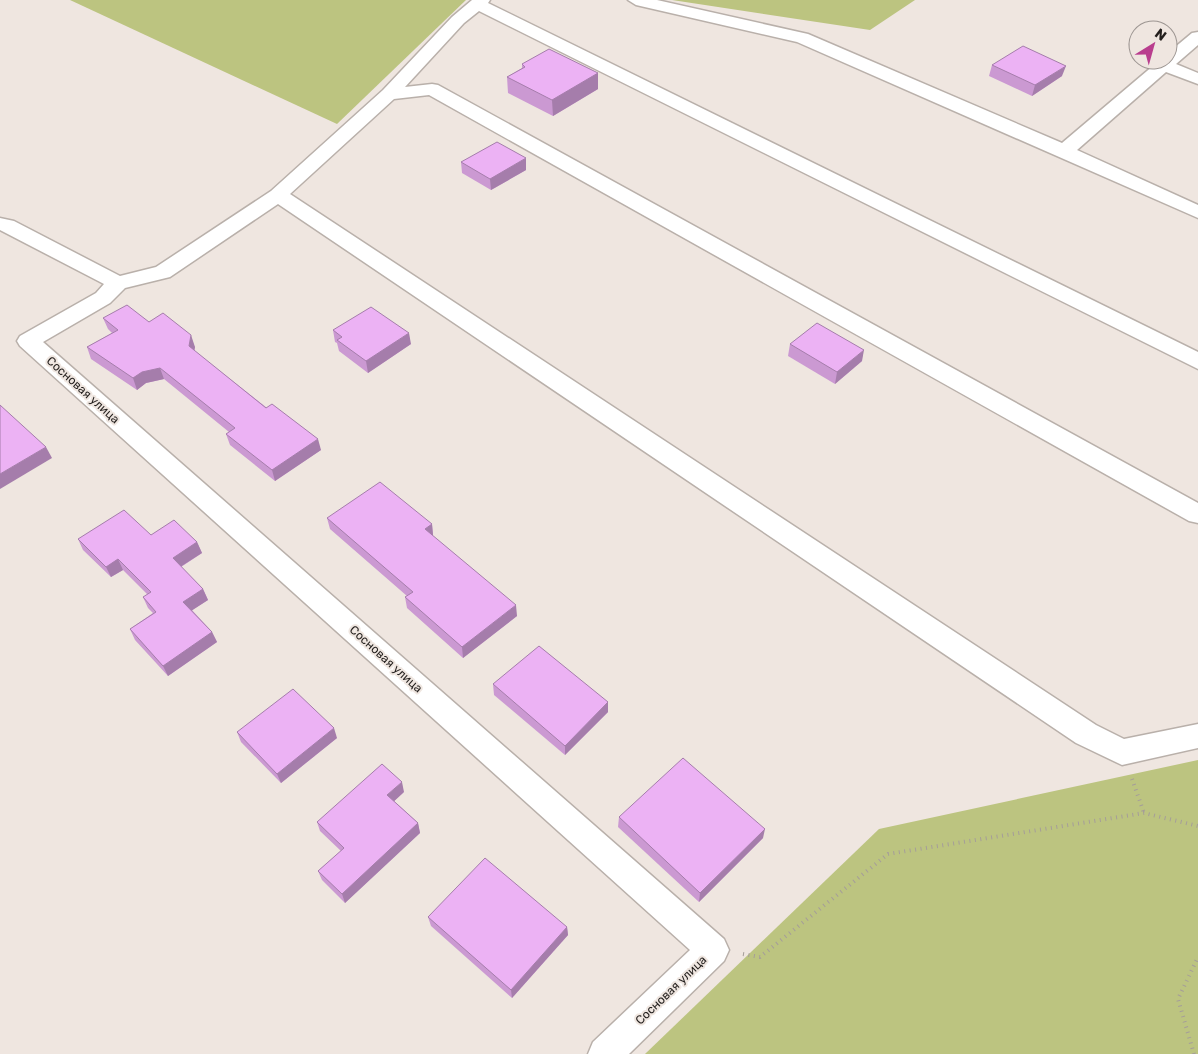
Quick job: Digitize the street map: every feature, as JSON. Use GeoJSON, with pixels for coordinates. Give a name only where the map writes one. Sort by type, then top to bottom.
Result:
{"type":"FeatureCollection","features":[{"type":"Feature","properties":{"kind":"street"},"geometry":{"type":"LineString","coordinates":[[636,0],[802,38],[1064,151],[1198,212]]}},
{"type":"Feature","properties":{"kind":"street"},"geometry":{"type":"LineString","coordinates":[[0,224],[7,224],[118,283],[163,272],[278,195],[389,94],[458,20],[480,2],[1198,361]]}},
{"type":"Feature","properties":{"kind":"street"},"geometry":{"type":"LineString","coordinates":[[1178,54],[1198,37]]}},
{"type":"Feature","properties":{"kind":"street"},"geometry":{"type":"LineString","coordinates":[[1064,151],[1159,70]]}},
{"type":"Feature","properties":{"kind":"street"},"geometry":{"type":"LineString","coordinates":[[1174,70],[1198,79]]}},
{"type":"Feature","properties":{"kind":"street"},"geometry":{"type":"LineString","coordinates":[[389,94],[432,89],[1198,514]]}},
{"type":"Feature","properties":{"kind":"street"},"geometry":{"type":"LineString","coordinates":[[278,195],[1086,734],[1122,752],[1198,736]]}},
{"type":"Feature","properties":{"kind":"street","name":"Сосновая улица"},"geometry":{"type":"LineString","coordinates":[[118,283],[103,298],[28,341],[713,950],[605,1054]]}},
{"type":"Feature","properties":{"kind":"path"},"geometry":{"type":"LineString","coordinates":[[1122,752],[1144,813]]}},
{"type":"Feature","properties":{"kind":"path"},"geometry":{"type":"LineString","coordinates":[[713,950],[760,957],[888,854],[1144,813],[1198,826]]}},
{"type":"Feature","properties":{"kind":"path"},"geometry":{"type":"LineString","coordinates":[[1194,1054],[1178,999],[1198,957]]}},
{"type":"Feature","properties":{"kind":"green space"},"geometry":{"type":"Polygon","coordinates":[[[70,0],[466,0],[337,124],[70,0]]]}},
{"type":"Feature","properties":{"kind":"green space"},"geometry":{"type":"Polygon","coordinates":[[[672,0],[915,0],[870,30],[672,0]]]}},
{"type":"Feature","properties":{"kind":"green space"},"geometry":{"type":"Polygon","coordinates":[[[1198,760],[1198,1054],[645,1054],[879,829],[1198,760]]]}},
{"type":"Feature","properties":{"kind":"building"},"geometry":{"type":"Polygon","coordinates":[[[1023,46],[1066,66],[1035,85],[992,65],[1023,46]]]}},
{"type":"Feature","properties":{"kind":"building"},"geometry":{"type":"Polygon","coordinates":[[[549,49],[598,73],[552,100],[507,77],[525,67],[522,64],[549,49]]]}},
{"type":"Feature","properties":{"kind":"building"},"geometry":{"type":"Polygon","coordinates":[[[497,142],[526,158],[490,179],[461,162],[497,142]]]}},
{"type":"Feature","properties":{"kind":"building"},"geometry":{"type":"Polygon","coordinates":[[[127,305],[149,322],[163,313],[191,335],[189,346],[266,408],[272,404],[318,439],[272,470],[226,434],[235,428],[160,368],[142,372],[133,378],[87,347],[118,330],[103,318],[127,305]]]}},
{"type":"Feature","properties":{"kind":"building"},"geometry":{"type":"Polygon","coordinates":[[[371,307],[409,333],[366,361],[337,340],[342,337],[333,330],[371,307]]]}},
{"type":"Feature","properties":{"kind":"building"},"geometry":{"type":"Polygon","coordinates":[[[817,323],[864,350],[837,372],[790,344],[817,323]]]}},
{"type":"Feature","properties":{"kind":"building"},"geometry":{"type":"Polygon","coordinates":[[[0,405],[46,447],[0,474],[0,405]]]}},
{"type":"Feature","properties":{"kind":"building"},"geometry":{"type":"Polygon","coordinates":[[[380,482],[432,524],[425,529],[516,605],[462,647],[405,597],[413,592],[327,518],[380,482]]]}},
{"type":"Feature","properties":{"kind":"building"},"geometry":{"type":"Polygon","coordinates":[[[124,510],[151,535],[174,520],[197,542],[173,558],[203,589],[183,602],[212,632],[163,666],[130,629],[156,612],[143,597],[151,592],[118,559],[106,567],[78,539],[124,510]]]}},
{"type":"Feature","properties":{"kind":"building"},"geometry":{"type":"Polygon","coordinates":[[[539,646],[608,702],[565,746],[493,684],[539,646]]]}},
{"type":"Feature","properties":{"kind":"building"},"geometry":{"type":"Polygon","coordinates":[[[293,689],[334,728],[277,774],[237,732],[293,689]]]}},
{"type":"Feature","properties":{"kind":"building"},"geometry":{"type":"Polygon","coordinates":[[[683,758],[765,829],[700,893],[619,817],[683,758]]]}},
{"type":"Feature","properties":{"kind":"building"},"geometry":{"type":"Polygon","coordinates":[[[382,764],[402,782],[387,795],[418,823],[342,894],[318,871],[344,848],[317,822],[382,764]]]}},
{"type":"Feature","properties":{"kind":"building"},"geometry":{"type":"Polygon","coordinates":[[[485,858],[567,927],[511,990],[428,917],[485,858]]]}}]}
